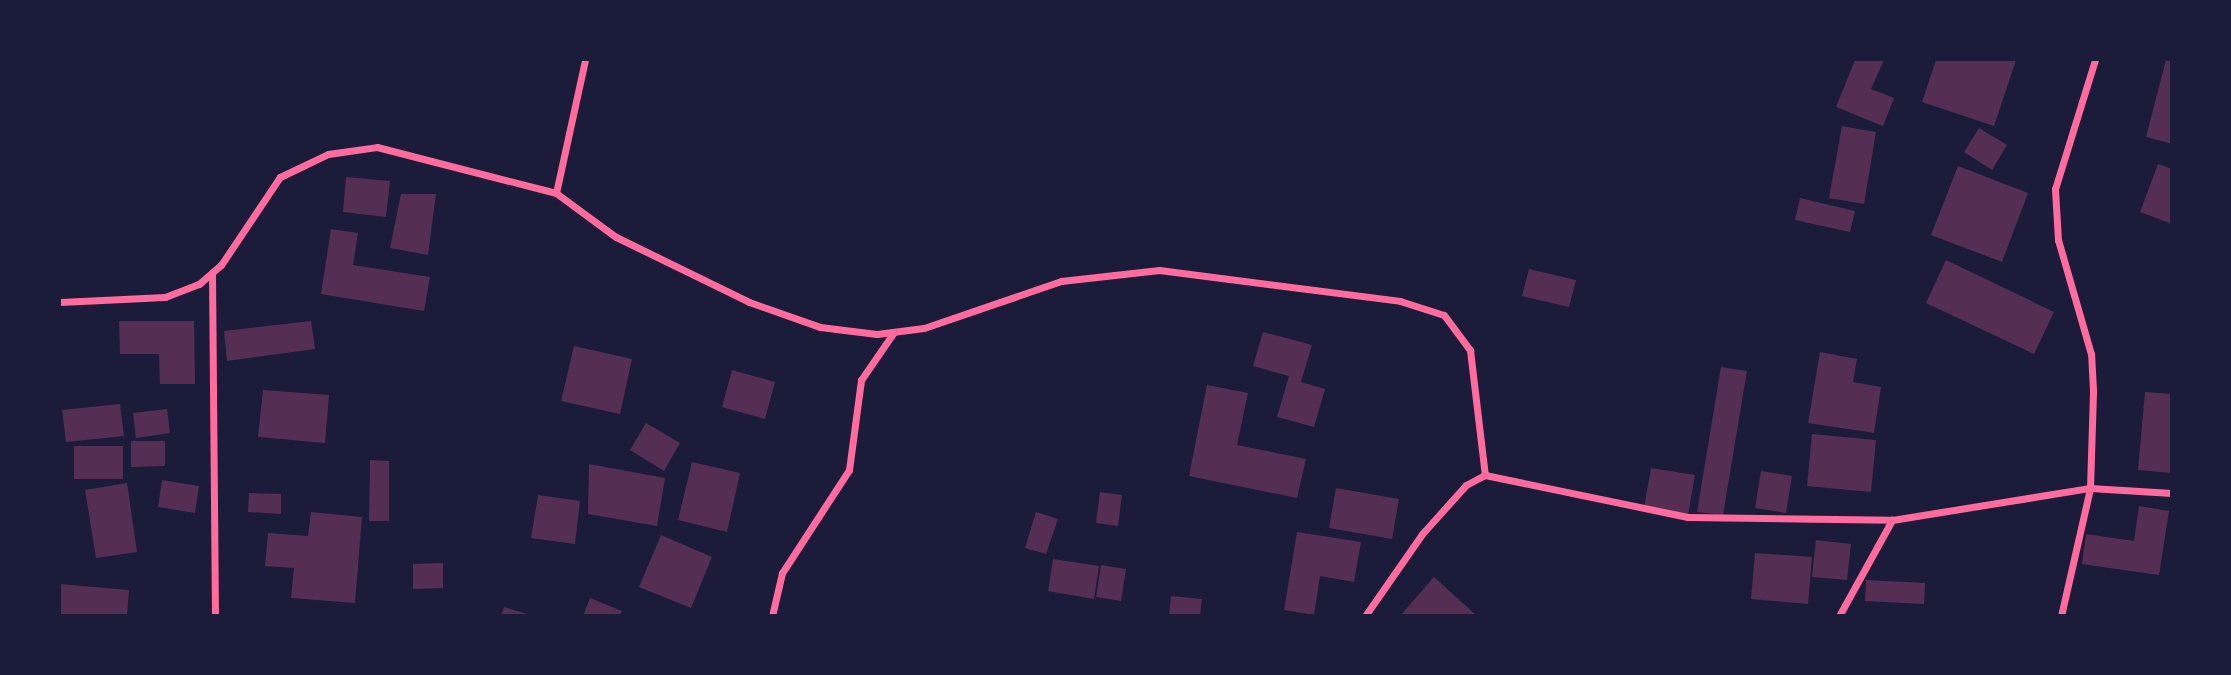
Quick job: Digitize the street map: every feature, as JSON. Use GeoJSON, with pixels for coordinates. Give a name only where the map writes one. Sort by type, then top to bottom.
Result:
{"type":"FeatureCollection","features":[{"type":"Feature","properties":{"kind":"street"},"geometry":{"type":"LineString","coordinates":[[556,193],[585,60]]}},
{"type":"Feature","properties":{"kind":"street"},"geometry":{"type":"LineString","coordinates":[[2061,615],[2090,488],[2091,354],[2054,214],[2068,138],[2095,60]]}},
{"type":"Feature","properties":{"kind":"street"},"geometry":{"type":"LineString","coordinates":[[60,302],[165,297],[212,273],[280,177],[328,154],[377,147],[556,193],[616,237],[749,302],[820,327],[894,332],[1111,272],[1159,270],[1400,301],[1444,315],[1470,350],[1485,475]]}},
{"type":"Feature","properties":{"kind":"street"},"geometry":{"type":"LineString","coordinates":[[212,273],[215,615]]}},
{"type":"Feature","properties":{"kind":"street"},"geometry":{"type":"LineString","coordinates":[[772,615],[782,573],[849,470],[861,380],[894,332]]}},
{"type":"Feature","properties":{"kind":"street"},"geometry":{"type":"LineString","coordinates":[[1364,615],[1422,534],[1466,485],[1485,475],[1688,517],[1892,520],[2090,488],[2172,493]]}},
{"type":"Feature","properties":{"kind":"street"},"geometry":{"type":"LineString","coordinates":[[1839,615],[1892,520]]}},
{"type":"Feature","properties":{"kind":"building"},"geometry":{"type":"Polygon","coordinates":[[[1855,60],[1884,60],[1871,89],[1894,98],[1883,126],[1836,107],[1855,60]]]}},
{"type":"Feature","properties":{"kind":"building"},"geometry":{"type":"Polygon","coordinates":[[[1936,60],[2016,60],[1994,126],[1922,102],[1936,60]]]}},
{"type":"Feature","properties":{"kind":"building"},"geometry":{"type":"Polygon","coordinates":[[[2166,60],[2172,60],[2172,144],[2146,137],[2166,60]]]}},
{"type":"Feature","properties":{"kind":"building"},"geometry":{"type":"Polygon","coordinates":[[[1842,126],[1876,132],[1864,204],[1829,198],[1842,126]]]}},
{"type":"Feature","properties":{"kind":"building"},"geometry":{"type":"Polygon","coordinates":[[[1979,128],[2007,145],[1992,170],[1964,152],[1979,128]]]}},
{"type":"Feature","properties":{"kind":"building"},"geometry":{"type":"Polygon","coordinates":[[[2158,164],[2172,169],[2172,224],[2140,212],[2158,164]]]}},
{"type":"Feature","properties":{"kind":"building"},"geometry":{"type":"Polygon","coordinates":[[[1958,166],[2028,193],[2002,262],[1931,235],[1958,166]]]}},
{"type":"Feature","properties":{"kind":"building"},"geometry":{"type":"Polygon","coordinates":[[[346,177],[390,181],[386,217],[343,212],[346,177]]]}},
{"type":"Feature","properties":{"kind":"building"},"geometry":{"type":"Polygon","coordinates":[[[401,194],[436,194],[428,255],[390,248],[401,194]]]}},
{"type":"Feature","properties":{"kind":"building"},"geometry":{"type":"Polygon","coordinates":[[[1800,198],[1855,211],[1850,232],[1795,220],[1800,198]]]}},
{"type":"Feature","properties":{"kind":"building"},"geometry":{"type":"Polygon","coordinates":[[[331,229],[358,233],[353,265],[430,277],[424,311],[321,294],[331,229]]]}},
{"type":"Feature","properties":{"kind":"building"},"geometry":{"type":"Polygon","coordinates":[[[1946,260],[2054,312],[2034,354],[1926,303],[1946,260]]]}},
{"type":"Feature","properties":{"kind":"building"},"geometry":{"type":"Polygon","coordinates":[[[1529,269],[1576,280],[1569,307],[1522,296],[1529,269]]]}},
{"type":"Feature","properties":{"kind":"building"},"geometry":{"type":"Polygon","coordinates":[[[119,321],[194,321],[195,384],[160,384],[159,354],[120,354],[119,321]]]}},
{"type":"Feature","properties":{"kind":"building"},"geometry":{"type":"Polygon","coordinates":[[[311,321],[315,349],[227,361],[224,331],[311,321]]]}},
{"type":"Feature","properties":{"kind":"building"},"geometry":{"type":"Polygon","coordinates":[[[1263,332],[1312,345],[1301,382],[1325,389],[1314,427],[1277,417],[1289,376],[1253,366],[1263,332]]]}},
{"type":"Feature","properties":{"kind":"building"},"geometry":{"type":"Polygon","coordinates":[[[574,346],[632,359],[620,414],[561,401],[574,346]]]}},
{"type":"Feature","properties":{"kind":"building"},"geometry":{"type":"Polygon","coordinates":[[[1820,352],[1857,359],[1853,382],[1881,387],[1874,433],[1808,423],[1820,352]]]}},
{"type":"Feature","properties":{"kind":"building"},"geometry":{"type":"Polygon","coordinates":[[[1721,367],[1747,371],[1723,515],[1697,512],[1721,367]]]}},
{"type":"Feature","properties":{"kind":"building"},"geometry":{"type":"Polygon","coordinates":[[[732,370],[775,382],[765,419],[722,407],[732,370]]]}},
{"type":"Feature","properties":{"kind":"building"},"geometry":{"type":"Polygon","coordinates":[[[1207,385],[1248,393],[1237,445],[1306,459],[1297,498],[1189,476],[1207,385]]]}},
{"type":"Feature","properties":{"kind":"building"},"geometry":{"type":"Polygon","coordinates":[[[263,390],[329,395],[325,443],[258,437],[263,390]]]}},
{"type":"Feature","properties":{"kind":"building"},"geometry":{"type":"Polygon","coordinates":[[[2145,392],[2172,394],[2172,473],[2138,470],[2145,392]]]}},
{"type":"Feature","properties":{"kind":"building"},"geometry":{"type":"Polygon","coordinates":[[[120,404],[124,436],[66,442],[62,410],[120,404]]]}},
{"type":"Feature","properties":{"kind":"building"},"geometry":{"type":"Polygon","coordinates":[[[167,409],[170,433],[136,438],[133,413],[167,409]]]}},
{"type":"Feature","properties":{"kind":"building"},"geometry":{"type":"Polygon","coordinates":[[[646,423],[680,443],[664,471],[630,450],[646,423]]]}},
{"type":"Feature","properties":{"kind":"building"},"geometry":{"type":"Polygon","coordinates":[[[1812,434],[1876,440],[1871,492],[1807,486],[1812,434]]]}},
{"type":"Feature","properties":{"kind":"building"},"geometry":{"type":"Polygon","coordinates":[[[131,441],[165,441],[165,466],[131,467],[131,441]]]}},
{"type":"Feature","properties":{"kind":"building"},"geometry":{"type":"Polygon","coordinates":[[[74,446],[123,446],[123,479],[74,479],[74,446]]]}},
{"type":"Feature","properties":{"kind":"building"},"geometry":{"type":"Polygon","coordinates":[[[370,460],[389,461],[389,521],[369,521],[370,460]]]}},
{"type":"Feature","properties":{"kind":"building"},"geometry":{"type":"Polygon","coordinates":[[[692,462],[740,473],[727,532],[678,520],[692,462]]]}},
{"type":"Feature","properties":{"kind":"building"},"geometry":{"type":"Polygon","coordinates":[[[589,464],[665,478],[657,526],[588,514],[589,464]]]}},
{"type":"Feature","properties":{"kind":"building"},"geometry":{"type":"Polygon","coordinates":[[[1651,468],[1695,475],[1688,515],[1644,508],[1651,468]]]}},
{"type":"Feature","properties":{"kind":"building"},"geometry":{"type":"Polygon","coordinates":[[[1761,471],[1792,476],[1786,513],[1755,508],[1761,471]]]}},
{"type":"Feature","properties":{"kind":"building"},"geometry":{"type":"Polygon","coordinates":[[[162,480],[199,486],[195,513],[158,507],[162,480]]]}},
{"type":"Feature","properties":{"kind":"building"},"geometry":{"type":"Polygon","coordinates":[[[127,483],[137,552],[96,558],[85,490],[127,483]]]}},
{"type":"Feature","properties":{"kind":"building"},"geometry":{"type":"Polygon","coordinates":[[[1336,488],[1399,499],[1392,539],[1329,528],[1336,488]]]}},
{"type":"Feature","properties":{"kind":"building"},"geometry":{"type":"Polygon","coordinates":[[[1100,492],[1122,495],[1118,526],[1096,523],[1100,492]]]}},
{"type":"Feature","properties":{"kind":"building"},"geometry":{"type":"Polygon","coordinates":[[[249,493],[281,494],[281,514],[248,512],[249,493]]]}},
{"type":"Feature","properties":{"kind":"building"},"geometry":{"type":"Polygon","coordinates":[[[538,495],[580,501],[575,544],[531,538],[538,495]]]}},
{"type":"Feature","properties":{"kind":"building"},"geometry":{"type":"Polygon","coordinates":[[[2139,506],[2169,511],[2159,575],[2082,564],[2086,534],[2134,541],[2139,506]]]}},
{"type":"Feature","properties":{"kind":"building"},"geometry":{"type":"Polygon","coordinates":[[[311,512],[362,517],[355,603],[291,598],[294,568],[265,566],[268,533],[308,536],[311,512]]]}},
{"type":"Feature","properties":{"kind":"building"},"geometry":{"type":"Polygon","coordinates":[[[1036,512],[1058,519],[1046,554],[1025,548],[1036,512]]]}},
{"type":"Feature","properties":{"kind":"building"},"geometry":{"type":"Polygon","coordinates":[[[1297,532],[1361,542],[1354,582],[1320,576],[1314,615],[1284,610],[1297,532]]]}},
{"type":"Feature","properties":{"kind":"building"},"geometry":{"type":"Polygon","coordinates":[[[661,535],[712,557],[691,608],[639,587],[661,535]]]}},
{"type":"Feature","properties":{"kind":"building"},"geometry":{"type":"Polygon","coordinates":[[[1816,540],[1851,544],[1847,580],[1812,577],[1816,540]]]}},
{"type":"Feature","properties":{"kind":"building"},"geometry":{"type":"Polygon","coordinates":[[[1755,553],[1812,557],[1808,604],[1751,599],[1755,553]]]}},
{"type":"Feature","properties":{"kind":"building"},"geometry":{"type":"Polygon","coordinates":[[[1053,559],[1099,566],[1094,599],[1048,591],[1053,559]]]}},
{"type":"Feature","properties":{"kind":"building"},"geometry":{"type":"Polygon","coordinates":[[[443,563],[443,588],[413,589],[413,564],[443,563]]]}},
{"type":"Feature","properties":{"kind":"building"},"geometry":{"type":"Polygon","coordinates":[[[1101,565],[1126,569],[1121,601],[1096,597],[1101,565]]]}},
{"type":"Feature","properties":{"kind":"building"},"geometry":{"type":"Polygon","coordinates":[[[1434,577],[1477,616],[1400,616],[1434,577]]]}},
{"type":"Feature","properties":{"kind":"building"},"geometry":{"type":"Polygon","coordinates":[[[1866,580],[1925,583],[1924,604],[1865,601],[1866,580]]]}},
{"type":"Feature","properties":{"kind":"building"},"geometry":{"type":"Polygon","coordinates":[[[60,584],[129,590],[127,616],[60,616],[60,584]]]}},
{"type":"Feature","properties":{"kind":"building"},"geometry":{"type":"Polygon","coordinates":[[[1171,596],[1202,599],[1200,616],[1169,616],[1171,596]]]}},
{"type":"Feature","properties":{"kind":"building"},"geometry":{"type":"Polygon","coordinates":[[[590,598],[622,611],[620,616],[583,616],[590,598]]]}},
{"type":"Feature","properties":{"kind":"building"},"geometry":{"type":"Polygon","coordinates":[[[504,607],[531,615],[531,616],[501,616],[504,607]]]}}]}
